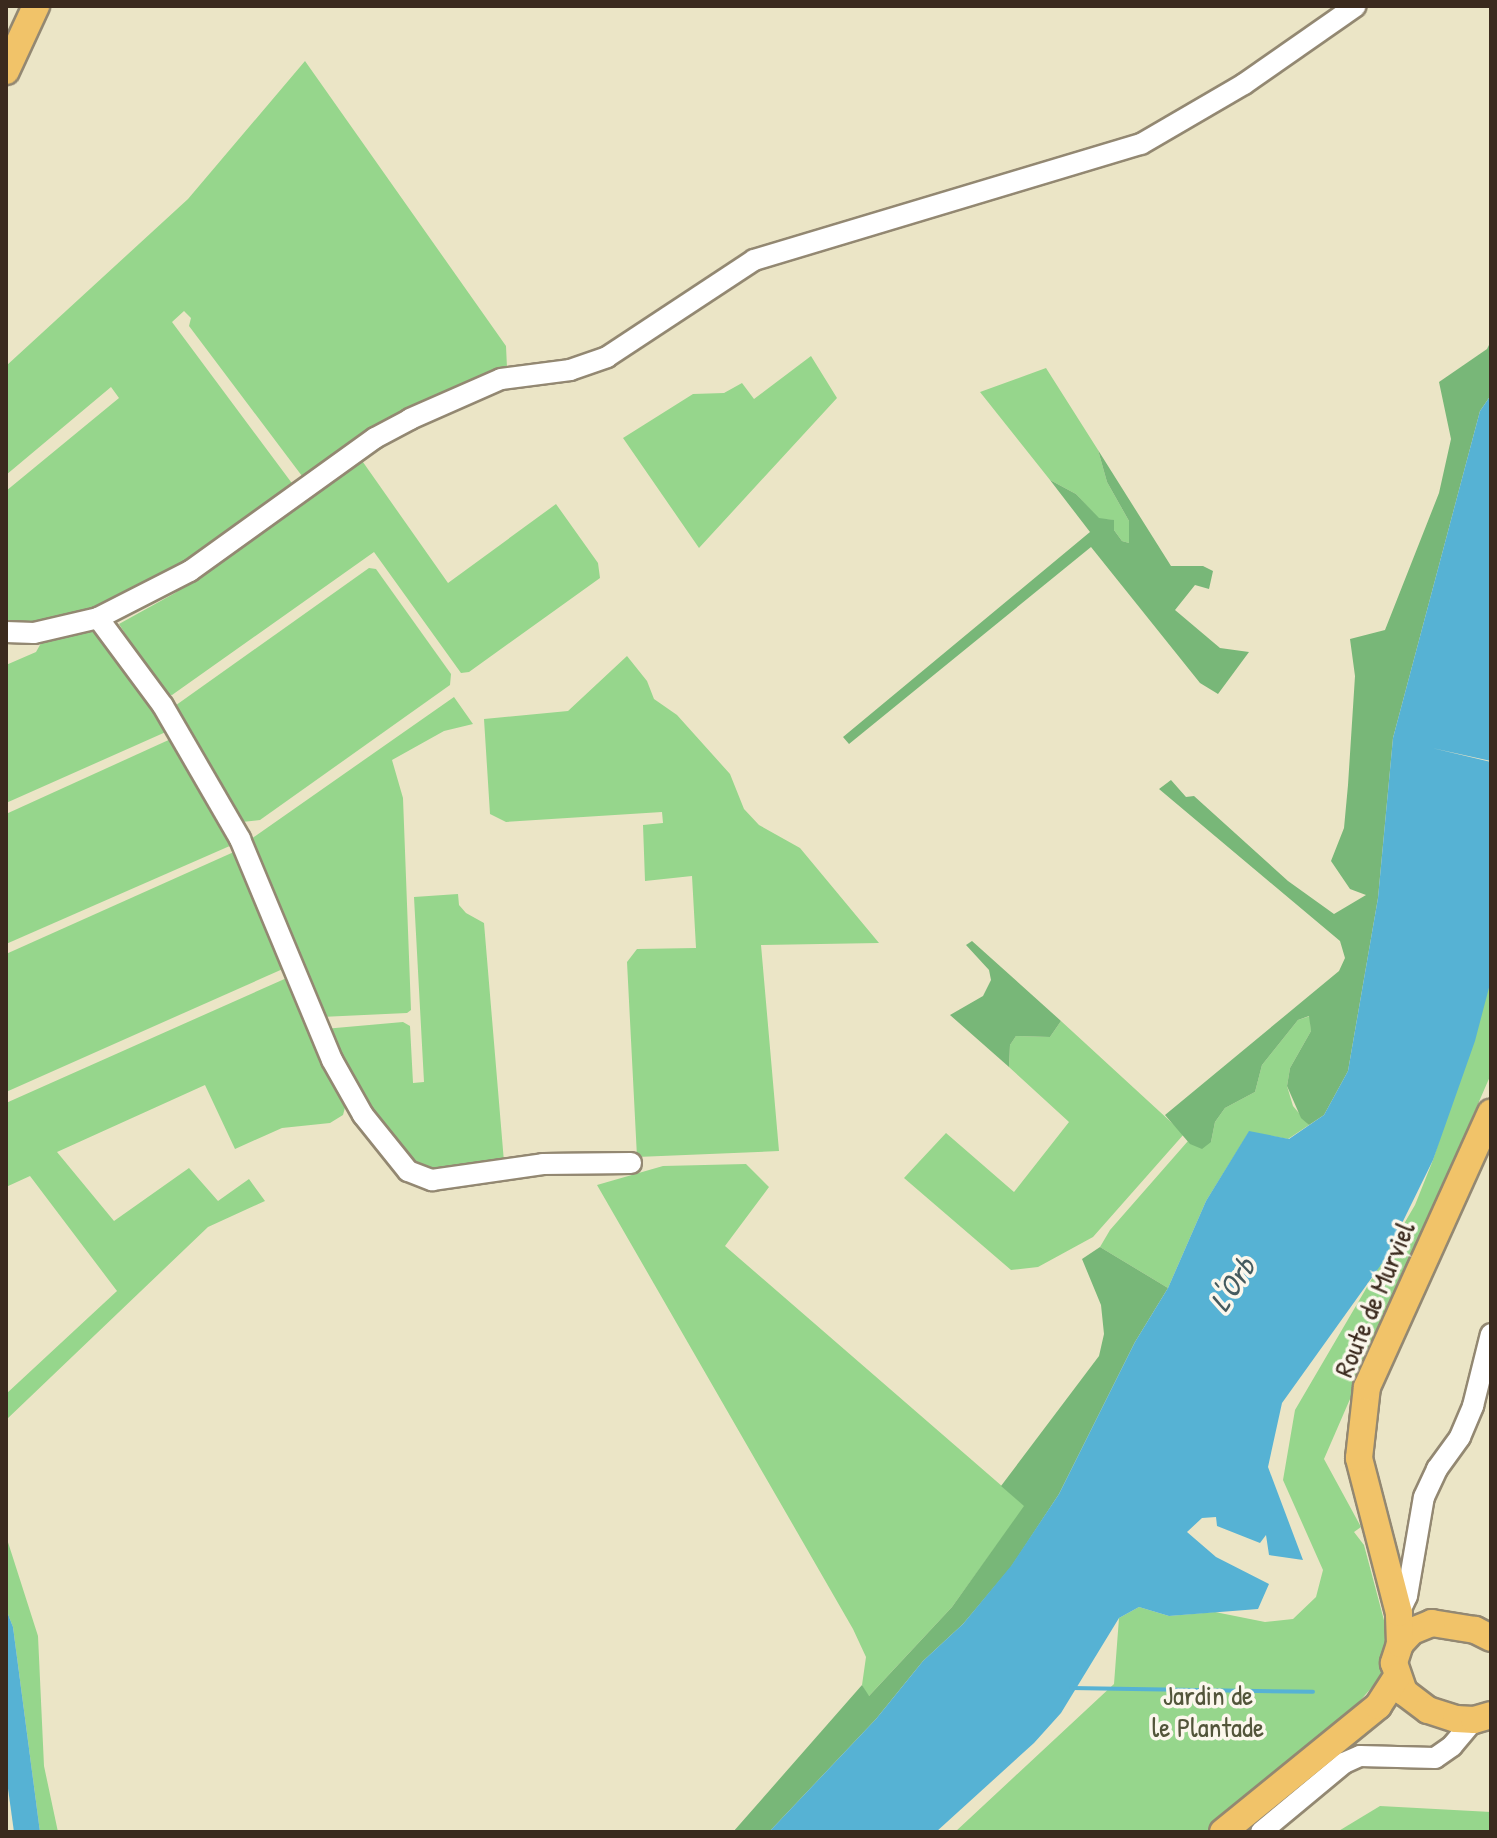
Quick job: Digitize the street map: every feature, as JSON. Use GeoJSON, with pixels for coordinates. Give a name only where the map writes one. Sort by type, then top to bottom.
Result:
{"type":"FeatureCollection","features":[{"type":"Feature","properties":{"kind":"main road"},"geometry":{"type":"LineString","coordinates":[[6,51],[27,6]]}},
{"type":"Feature","properties":{"kind":"main road"},"geometry":{"type":"LineString","coordinates":[[6,71],[36,6]]}},
{"type":"Feature","properties":{"kind":"main road","name":"Route de Murviel"},"geometry":{"type":"LineString","coordinates":[[1397,1677],[1394,1663],[1404,1629],[1359,1458],[1367,1387],[1491,1113]]}},
{"type":"Feature","properties":{"kind":"main road"},"geometry":{"type":"LineString","coordinates":[[1404,1629],[1432,1623],[1462,1627],[1491,1638]]}},
{"type":"Feature","properties":{"kind":"main road"},"geometry":{"type":"LineString","coordinates":[[1397,1677],[1404,1692],[1428,1709]]}},
{"type":"Feature","properties":{"kind":"main road"},"geometry":{"type":"LineString","coordinates":[[1223,1832],[1378,1706],[1397,1677]]}},
{"type":"Feature","properties":{"kind":"main road"},"geometry":{"type":"LineString","coordinates":[[1319,1757],[1390,1715],[1428,1709],[1483,1718]]}},
{"type":"Feature","properties":{"kind":"street"},"geometry":{"type":"LineString","coordinates":[[6,632],[34,633],[98,618],[190,571],[375,438],[501,379],[570,370],[607,357],[729,272],[754,260],[1141,144],[1244,84],[1356,6]]}},
{"type":"Feature","properties":{"kind":"street"},"geometry":{"type":"LineString","coordinates":[[98,618],[163,706],[240,839],[332,1060],[363,1115],[408,1171],[432,1180],[543,1164],[631,1163]]}},
{"type":"Feature","properties":{"kind":"street"},"geometry":{"type":"LineString","coordinates":[[1404,1629],[1424,1497],[1437,1469],[1460,1437],[1473,1406],[1491,1334]]}},
{"type":"Feature","properties":{"kind":"street"},"geometry":{"type":"LineString","coordinates":[[1428,1709],[1444,1742],[1428,1760]]}},
{"type":"Feature","properties":{"kind":"street"},"geometry":{"type":"LineString","coordinates":[[1261,1832],[1344,1763],[1360,1756],[1428,1760],[1452,1746],[1483,1718]]}},
{"type":"Feature","properties":{"kind":"green space"},"geometry":{"type":"Polygon","coordinates":[[[305,61],[506,346],[507,368],[455,387],[405,413],[305,480],[189,326],[191,318],[184,311],[172,322],[294,486],[149,587],[63,621],[6,626],[6,491],[119,398],[111,387],[6,475],[6,366],[188,199],[305,61]]]}},
{"type":"Feature","properties":{"kind":"green space"},"geometry":{"type":"Polygon","coordinates":[[[1491,341],[1491,395],[1480,411],[1393,738],[1378,898],[1348,1071],[1324,1115],[1309,1125],[1301,1118],[1287,1086],[1290,1068],[1311,1031],[1309,1016],[1298,1020],[1262,1065],[1255,1092],[1225,1108],[1215,1122],[1211,1142],[1202,1149],[1190,1144],[1165,1115],[1339,971],[1345,958],[1340,941],[1159,789],[1171,780],[1186,797],[1194,796],[1288,881],[1334,914],[1366,895],[1350,889],[1331,861],[1344,828],[1348,785],[1355,676],[1350,639],[1385,630],[1439,493],[1451,439],[1439,382],[1487,349],[1491,341]]]}},
{"type":"Feature","properties":{"kind":"green space"},"geometry":{"type":"Polygon","coordinates":[[[811,356],[837,398],[699,548],[623,438],[693,394],[724,393],[742,383],[754,399],[811,356]]]}},
{"type":"Feature","properties":{"kind":"green space"},"geometry":{"type":"Polygon","coordinates":[[[1046,368],[1098,450],[1107,482],[1129,521],[1129,543],[1122,541],[1114,530],[1113,520],[1099,519],[1076,494],[1050,480],[980,392],[1046,368]]]}},
{"type":"Feature","properties":{"kind":"green space"},"geometry":{"type":"Polygon","coordinates":[[[1098,450],[1171,566],[1203,566],[1213,571],[1209,589],[1195,585],[1175,610],[1220,648],[1249,652],[1218,694],[1200,683],[1091,547],[849,744],[843,737],[1090,532],[1050,480],[1076,494],[1099,518],[1114,520],[1114,530],[1122,541],[1129,543],[1129,521],[1107,482],[1098,450]]]}},
{"type":"Feature","properties":{"kind":"green space"},"geometry":{"type":"Polygon","coordinates":[[[358,455],[448,583],[556,504],[598,563],[600,578],[469,672],[461,673],[374,552],[172,695],[164,694],[119,624],[175,593],[358,455]]]}},
{"type":"Feature","properties":{"kind":"green space"},"geometry":{"type":"Polygon","coordinates":[[[369,568],[376,569],[451,674],[450,685],[260,820],[242,822],[172,708],[369,568]]]}},
{"type":"Feature","properties":{"kind":"green space"},"geometry":{"type":"Polygon","coordinates":[[[92,627],[110,642],[132,682],[168,731],[6,803],[6,665],[36,652],[45,636],[92,627]]]}},
{"type":"Feature","properties":{"kind":"green space"},"geometry":{"type":"Polygon","coordinates":[[[627,656],[647,681],[654,699],[677,715],[730,774],[744,809],[759,825],[800,848],[879,943],[761,945],[779,1151],[637,1157],[627,962],[637,949],[696,948],[692,876],[645,881],[643,825],[663,823],[662,812],[506,822],[490,814],[484,719],[568,711],[627,656]]]}},
{"type":"Feature","properties":{"kind":"green space"},"geometry":{"type":"Polygon","coordinates":[[[454,697],[473,724],[444,731],[392,760],[403,798],[411,1010],[407,1013],[321,1017],[251,839],[454,697]]]}},
{"type":"Feature","properties":{"kind":"green space"},"geometry":{"type":"Polygon","coordinates":[[[173,738],[232,845],[6,944],[6,814],[173,738]]]}},
{"type":"Feature","properties":{"kind":"green space"},"geometry":{"type":"Polygon","coordinates":[[[236,851],[285,968],[6,1092],[6,954],[236,851]]]}},
{"type":"Feature","properties":{"kind":"green space"},"geometry":{"type":"Polygon","coordinates":[[[458,894],[459,905],[466,913],[484,923],[504,1162],[432,1175],[399,1165],[324,1029],[403,1022],[410,1026],[413,1083],[424,1082],[414,897],[458,894]]]}},
{"type":"Feature","properties":{"kind":"green space"},"geometry":{"type":"Polygon","coordinates":[[[972,941],[1061,1021],[1050,1037],[1016,1036],[1010,1045],[1009,1067],[950,1015],[983,996],[991,980],[989,970],[966,945],[972,941]]]}},
{"type":"Feature","properties":{"kind":"green space","name":"Jardin de le Plantade"},"geometry":{"type":"Polygon","coordinates":[[[1491,975],[1491,1074],[1324,1459],[1361,1527],[1354,1532],[1364,1545],[1385,1624],[1385,1672],[1315,1753],[1208,1832],[955,1832],[1114,1684],[1119,1618],[1139,1607],[1169,1616],[1215,1612],[1265,1622],[1293,1619],[1316,1597],[1323,1570],[1283,1480],[1295,1410],[1415,1205],[1433,1160],[1491,975]]]}},
{"type":"Feature","properties":{"kind":"green space"},"geometry":{"type":"Polygon","coordinates":[[[289,977],[347,1100],[343,1115],[330,1123],[282,1128],[235,1149],[205,1085],[57,1152],[114,1221],[189,1168],[218,1201],[249,1179],[265,1201],[208,1227],[6,1420],[6,1394],[117,1291],[30,1176],[6,1187],[6,1103],[289,977]]]}},
{"type":"Feature","properties":{"kind":"green space"},"geometry":{"type":"Polygon","coordinates":[[[1310,1016],[1311,1031],[1290,1068],[1287,1086],[1293,1106],[1309,1125],[1288,1139],[1249,1132],[1206,1201],[1168,1288],[1100,1247],[1110,1230],[1188,1141],[1191,1144],[1211,1142],[1215,1122],[1225,1108],[1255,1092],[1262,1065],[1298,1020],[1310,1016]]]}},
{"type":"Feature","properties":{"kind":"green space"},"geometry":{"type":"Polygon","coordinates":[[[1061,1021],[1184,1134],[1093,1237],[1038,1267],[1011,1270],[904,1178],[946,1133],[1014,1192],[1069,1122],[1009,1067],[1010,1045],[1016,1036],[1050,1037],[1061,1021]]]}},
{"type":"Feature","properties":{"kind":"green space"},"geometry":{"type":"Polygon","coordinates":[[[746,1164],[769,1187],[725,1246],[1025,1506],[952,1607],[868,1697],[862,1685],[866,1657],[853,1629],[597,1185],[663,1166],[746,1164]]]}},
{"type":"Feature","properties":{"kind":"green space"},"geometry":{"type":"Polygon","coordinates":[[[1100,1247],[1168,1288],[1135,1342],[1059,1494],[1011,1567],[963,1624],[923,1661],[876,1719],[769,1832],[733,1832],[862,1685],[869,1696],[952,1607],[1024,1506],[1001,1486],[1099,1356],[1104,1334],[1101,1305],[1082,1259],[1100,1247]]]}},
{"type":"Feature","properties":{"kind":"green space"},"geometry":{"type":"Polygon","coordinates":[[[6,1536],[38,1636],[44,1766],[58,1832],[40,1832],[13,1627],[6,1609],[6,1536]]]}},
{"type":"Feature","properties":{"kind":"green space"},"geometry":{"type":"Polygon","coordinates":[[[1380,1806],[1491,1812],[1491,1832],[1337,1832],[1380,1806]]]}},
{"type":"Feature","properties":{"kind":"water","name":"L'Orb"},"geometry":{"type":"Polygon","coordinates":[[[1491,395],[1491,761],[1432,748],[1491,762],[1491,980],[1475,1041],[1433,1160],[1383,1262],[1282,1403],[1268,1467],[1303,1560],[1269,1555],[1266,1535],[1260,1543],[1217,1526],[1216,1517],[1202,1518],[1187,1532],[1216,1557],[1269,1584],[1258,1609],[1169,1616],[1139,1607],[1119,1618],[1061,1713],[1034,1743],[936,1832],[769,1832],[876,1719],[923,1661],[963,1624],[1011,1566],[1059,1494],[1135,1342],[1168,1288],[1206,1201],[1249,1131],[1289,1139],[1324,1115],[1348,1071],[1378,898],[1393,738],[1480,411],[1491,395]]]}},
{"type":"Feature","properties":{"kind":"water"},"geometry":{"type":"Polygon","coordinates":[[[6,1609],[13,1627],[40,1832],[14,1832],[6,1774],[6,1609]]]}},
{"type":"Feature","properties":{"kind":"waterway"},"geometry":{"type":"LineString","coordinates":[[1071,1688],[1313,1692]]}}]}
